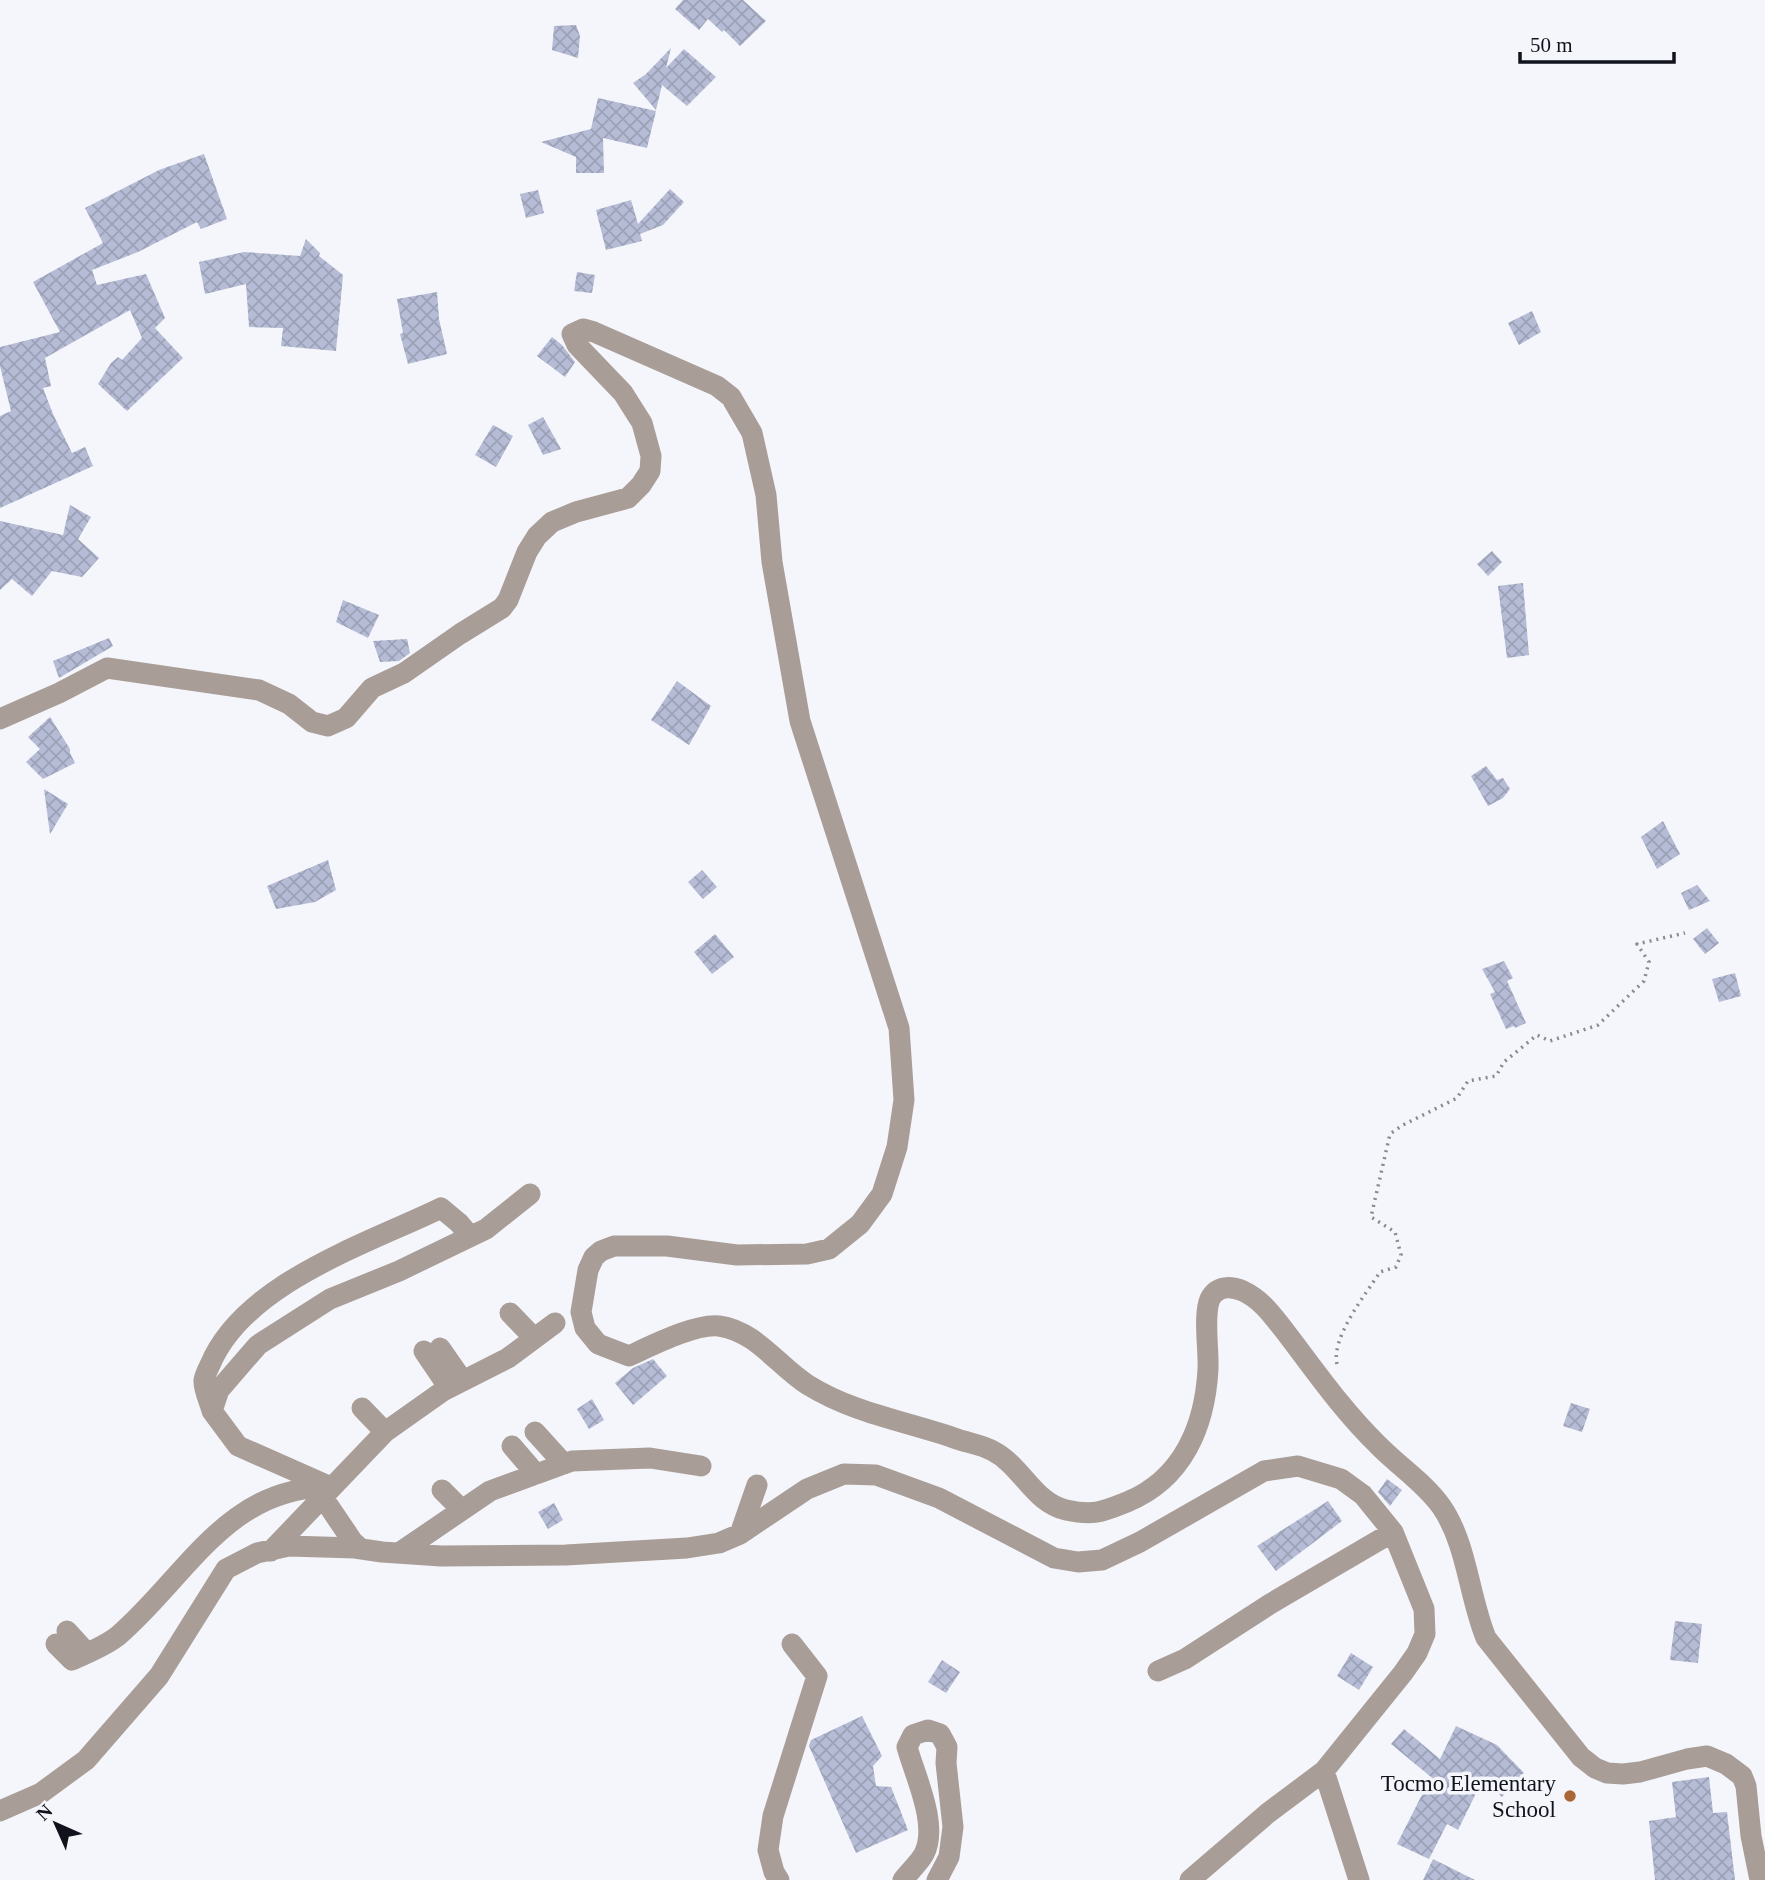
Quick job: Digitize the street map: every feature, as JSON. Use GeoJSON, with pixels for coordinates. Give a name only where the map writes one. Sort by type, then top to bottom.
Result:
{"type":"FeatureCollection","features":[{"type":"Feature","properties":{"kind":"street"},"geometry":{"type":"LineString","coordinates":[[0,719],[107,668],[259,690],[289,704],[312,722],[328,726],[346,718],[372,688],[404,673],[502,608],[508,600],[527,552],[552,522],[576,512],[628,498],[650,471],[651,456],[642,423],[623,393],[577,345],[572,334],[583,329],[594,332],[718,386],[732,397],[752,433],[766,495],[772,562],[800,721],[899,1028],[904,1100],[897,1147],[882,1194],[860,1224],[836,1244],[829,1249],[807,1254],[737,1255],[667,1246],[614,1246],[594,1257],[589,1270],[581,1312],[590,1337],[598,1344],[629,1356],[674,1336],[716,1325],[744,1333],[807,1384],[857,1410],[993,1451],[1017,1468],[1043,1499],[1063,1510],[1098,1514],[1138,1497],[1169,1477],[1184,1454],[1200,1423],[1208,1371],[1210,1299],[1219,1289],[1230,1287],[1242,1291],[1264,1304],[1340,1403],[1376,1444],[1414,1477],[1441,1506],[1466,1564],[1476,1615],[1486,1638],[1581,1757],[1607,1773],[1623,1774],[1707,1756],[1742,1776],[1746,1786],[1759,1880]]}},
{"type":"Feature","properties":{"kind":"street"},"geometry":{"type":"LineString","coordinates":[[212,1411],[219,1390],[258,1345],[330,1299],[399,1271],[486,1228],[530,1194]]}},
{"type":"Feature","properties":{"kind":"street"},"geometry":{"type":"LineString","coordinates":[[361,1549],[353,1542],[327,1491],[238,1446],[212,1411],[204,1381],[217,1349],[242,1319],[288,1282],[354,1247],[441,1208],[470,1236]]}},
{"type":"Feature","properties":{"kind":"street"},"geometry":{"type":"LineString","coordinates":[[510,1313],[534,1338]]}},
{"type":"Feature","properties":{"kind":"street"},"geometry":{"type":"LineString","coordinates":[[271,1550],[385,1432],[456,1384],[508,1358],[555,1323]]}},
{"type":"Feature","properties":{"kind":"street"},"geometry":{"type":"LineString","coordinates":[[432,1349],[456,1384]]}},
{"type":"Feature","properties":{"kind":"street"},"geometry":{"type":"LineString","coordinates":[[362,1408],[385,1432]]}},
{"type":"Feature","properties":{"kind":"street"},"geometry":{"type":"LineString","coordinates":[[536,1432],[564,1464]]}},
{"type":"Feature","properties":{"kind":"street"},"geometry":{"type":"LineString","coordinates":[[512,1446],[536,1474]]}},
{"type":"Feature","properties":{"kind":"street"},"geometry":{"type":"LineString","coordinates":[[399,1553],[490,1491],[572,1461],[650,1458],[701,1466]]}},
{"type":"Feature","properties":{"kind":"street"},"geometry":{"type":"LineString","coordinates":[[0,1811],[41,1794],[86,1760],[159,1676],[226,1569],[257,1553],[289,1546],[441,1556],[566,1555],[687,1548],[719,1543],[740,1534],[807,1489],[844,1474],[876,1475],[939,1497],[1054,1558],[1078,1562],[1102,1560],[1140,1542],[1264,1471],[1298,1466],[1341,1479],[1363,1495],[1393,1532],[1424,1609],[1425,1634],[1404,1673],[1324,1771],[1268,1813],[1190,1880]]}},
{"type":"Feature","properties":{"kind":"street"},"geometry":{"type":"LineString","coordinates":[[740,1534],[757,1485]]}},
{"type":"Feature","properties":{"kind":"street"},"geometry":{"type":"LineString","coordinates":[[61,1637],[79,1656],[117,1637],[149,1600],[229,1521],[272,1496],[309,1487],[327,1491]]}},
{"type":"Feature","properties":{"kind":"street"},"geometry":{"type":"LineString","coordinates":[[442,1490],[462,1510]]}},
{"type":"Feature","properties":{"kind":"street"},"geometry":{"type":"LineString","coordinates":[[1158,1671],[1185,1659],[1270,1604],[1393,1532]]}},
{"type":"Feature","properties":{"kind":"street"},"geometry":{"type":"LineString","coordinates":[[779,1880],[768,1850],[773,1816],[817,1676],[792,1644]]}},
{"type":"Feature","properties":{"kind":"street"},"geometry":{"type":"LineString","coordinates":[[903,1880],[925,1853],[928,1829],[926,1809],[907,1747],[913,1735],[928,1730],[940,1734],[947,1747],[946,1763],[953,1826],[949,1857],[937,1880]]}},
{"type":"Feature","properties":{"kind":"street"},"geometry":{"type":"LineString","coordinates":[[1324,1771],[1359,1880]]}},
{"type":"Feature","properties":{"kind":"path"},"geometry":{"type":"LineString","coordinates":[[1339,1371],[1335,1354],[1339,1340],[1380,1272],[1396,1267],[1401,1255],[1395,1232],[1371,1217],[1390,1135],[1403,1125],[1457,1098],[1468,1081],[1496,1076],[1504,1062],[1537,1035],[1550,1041],[1598,1025],[1644,981],[1649,962],[1637,944],[1685,933]]}},
{"type":"Feature","properties":{"kind":"building"},"geometry":{"type":"Polygon","coordinates":[[[683,0],[743,0],[766,21],[740,46],[708,19],[699,30],[675,9],[683,0]]]}},
{"type":"Feature","properties":{"kind":"building"},"geometry":{"type":"Polygon","coordinates":[[[576,25],[580,36],[578,58],[552,50],[554,26],[576,25]]]}},
{"type":"Feature","properties":{"kind":"building"},"geometry":{"type":"Polygon","coordinates":[[[671,48],[666,68],[684,49],[716,77],[687,106],[662,85],[656,110],[633,83],[646,74],[671,48]]]}},
{"type":"Feature","properties":{"kind":"building"},"geometry":{"type":"Polygon","coordinates":[[[598,98],[656,111],[647,148],[603,138],[604,173],[576,173],[576,157],[541,142],[591,129],[598,98]]]}},
{"type":"Feature","properties":{"kind":"building"},"geometry":{"type":"Polygon","coordinates":[[[204,154],[227,219],[201,229],[197,222],[138,252],[92,270],[97,285],[146,274],[165,318],[155,328],[183,358],[127,411],[98,384],[111,363],[118,357],[122,360],[142,338],[130,310],[45,358],[51,386],[43,388],[53,414],[72,453],[85,447],[93,466],[0,508],[0,416],[11,411],[0,366],[0,347],[60,332],[33,282],[103,243],[85,208],[159,170],[204,154]]]}},
{"type":"Feature","properties":{"kind":"building"},"geometry":{"type":"Polygon","coordinates":[[[670,189],[684,202],[663,225],[640,234],[642,241],[606,250],[596,210],[631,200],[638,224],[670,189]]]}},
{"type":"Feature","properties":{"kind":"building"},"geometry":{"type":"Polygon","coordinates":[[[538,190],[544,213],[526,218],[520,194],[538,190]]]}},
{"type":"Feature","properties":{"kind":"building"},"geometry":{"type":"Polygon","coordinates":[[[306,239],[320,253],[319,256],[343,275],[336,351],[281,346],[283,328],[249,327],[246,284],[205,294],[199,262],[244,252],[300,256],[306,239]]]}},
{"type":"Feature","properties":{"kind":"building"},"geometry":{"type":"Polygon","coordinates":[[[577,272],[595,275],[592,293],[574,291],[577,272]]]}},
{"type":"Feature","properties":{"kind":"building"},"geometry":{"type":"Polygon","coordinates":[[[437,292],[439,319],[447,354],[408,364],[400,334],[403,333],[397,299],[437,292]]]}},
{"type":"Feature","properties":{"kind":"building"},"geometry":{"type":"Polygon","coordinates":[[[1532,311],[1541,332],[1519,345],[1508,323],[1532,311]]]}},
{"type":"Feature","properties":{"kind":"building"},"geometry":{"type":"Polygon","coordinates":[[[552,337],[575,362],[565,377],[537,356],[552,337]]]}},
{"type":"Feature","properties":{"kind":"building"},"geometry":{"type":"Polygon","coordinates":[[[543,417],[561,449],[543,455],[528,425],[543,417]]]}},
{"type":"Feature","properties":{"kind":"building"},"geometry":{"type":"Polygon","coordinates":[[[493,425],[513,436],[496,467],[475,455],[493,425]]]}},
{"type":"Feature","properties":{"kind":"building"},"geometry":{"type":"Polygon","coordinates":[[[70,505],[91,517],[78,539],[99,558],[82,577],[52,571],[32,596],[12,579],[0,590],[0,521],[63,535],[70,505]]]}},
{"type":"Feature","properties":{"kind":"building"},"geometry":{"type":"Polygon","coordinates":[[[1492,551],[1502,562],[1488,576],[1477,564],[1492,551]]]}},
{"type":"Feature","properties":{"kind":"building"},"geometry":{"type":"Polygon","coordinates":[[[1523,583],[1529,655],[1507,658],[1498,586],[1523,583]]]}},
{"type":"Feature","properties":{"kind":"building"},"geometry":{"type":"Polygon","coordinates":[[[343,600],[379,615],[368,638],[336,622],[343,600]]]}},
{"type":"Feature","properties":{"kind":"building"},"geometry":{"type":"Polygon","coordinates":[[[109,638],[113,646],[59,678],[53,661],[109,638]]]}},
{"type":"Feature","properties":{"kind":"building"},"geometry":{"type":"Polygon","coordinates":[[[407,639],[410,653],[399,661],[380,662],[373,641],[407,639]]]}},
{"type":"Feature","properties":{"kind":"building"},"geometry":{"type":"Polygon","coordinates":[[[677,681],[711,706],[689,745],[651,720],[677,681]]]}},
{"type":"Feature","properties":{"kind":"building"},"geometry":{"type":"Polygon","coordinates":[[[50,717],[70,749],[75,763],[43,779],[26,762],[40,749],[28,737],[50,717]]]}},
{"type":"Feature","properties":{"kind":"building"},"geometry":{"type":"Polygon","coordinates":[[[1486,766],[1497,780],[1503,778],[1510,789],[1503,798],[1488,806],[1471,776],[1486,766]]]}},
{"type":"Feature","properties":{"kind":"building"},"geometry":{"type":"Polygon","coordinates":[[[44,789],[68,804],[50,834],[44,789]]]}},
{"type":"Feature","properties":{"kind":"building"},"geometry":{"type":"Polygon","coordinates":[[[1663,821],[1680,854],[1657,869],[1641,837],[1663,821]]]}},
{"type":"Feature","properties":{"kind":"building"},"geometry":{"type":"Polygon","coordinates":[[[328,860],[336,890],[315,902],[276,909],[267,886],[328,860]]]}},
{"type":"Feature","properties":{"kind":"building"},"geometry":{"type":"Polygon","coordinates":[[[702,870],[717,887],[703,899],[688,882],[702,870]]]}},
{"type":"Feature","properties":{"kind":"building"},"geometry":{"type":"Polygon","coordinates":[[[1697,885],[1710,901],[1689,910],[1681,893],[1697,885]]]}},
{"type":"Feature","properties":{"kind":"building"},"geometry":{"type":"Polygon","coordinates":[[[1707,928],[1719,943],[1705,954],[1693,939],[1707,928]]]}},
{"type":"Feature","properties":{"kind":"building"},"geometry":{"type":"Polygon","coordinates":[[[715,934],[734,957],[712,974],[694,952],[715,934]]]}},
{"type":"Feature","properties":{"kind":"building"},"geometry":{"type":"Polygon","coordinates":[[[1504,961],[1513,978],[1507,981],[1526,1023],[1506,1029],[1490,994],[1495,992],[1482,969],[1504,961]]]}},
{"type":"Feature","properties":{"kind":"building"},"geometry":{"type":"Polygon","coordinates":[[[1735,973],[1741,996],[1719,1002],[1712,979],[1735,973]]]}},
{"type":"Feature","properties":{"kind":"building"},"geometry":{"type":"Polygon","coordinates":[[[653,1359],[667,1376],[633,1405],[615,1383],[633,1368],[653,1359]]]}},
{"type":"Feature","properties":{"kind":"building"},"geometry":{"type":"Polygon","coordinates":[[[592,1399],[604,1420],[589,1429],[577,1409],[592,1399]]]}},
{"type":"Feature","properties":{"kind":"building"},"geometry":{"type":"Polygon","coordinates":[[[1571,1403],[1590,1409],[1582,1432],[1563,1426],[1571,1403]]]}},
{"type":"Feature","properties":{"kind":"building"},"geometry":{"type":"Polygon","coordinates":[[[1387,1479],[1402,1490],[1390,1506],[1378,1492],[1387,1479]]]}},
{"type":"Feature","properties":{"kind":"building"},"geometry":{"type":"Polygon","coordinates":[[[1328,1501],[1342,1521],[1276,1571],[1257,1546],[1328,1501]]]}},
{"type":"Feature","properties":{"kind":"building"},"geometry":{"type":"Polygon","coordinates":[[[554,1503],[563,1520],[548,1529],[538,1512],[554,1503]]]}},
{"type":"Feature","properties":{"kind":"building"},"geometry":{"type":"Polygon","coordinates":[[[1675,1621],[1702,1624],[1698,1663],[1670,1660],[1675,1621]]]}},
{"type":"Feature","properties":{"kind":"building"},"geometry":{"type":"Polygon","coordinates":[[[1351,1653],[1373,1667],[1359,1690],[1337,1676],[1351,1653]]]}},
{"type":"Feature","properties":{"kind":"building"},"geometry":{"type":"Polygon","coordinates":[[[942,1660],[960,1672],[946,1693],[928,1682],[942,1660]]]}},
{"type":"Feature","properties":{"kind":"building"},"geometry":{"type":"Polygon","coordinates":[[[862,1716],[882,1756],[873,1766],[876,1786],[891,1787],[908,1830],[856,1853],[809,1746],[811,1740],[862,1716]]]}},
{"type":"Feature","properties":{"kind":"building"},"geometry":{"type":"Polygon","coordinates":[[[1456,1726],[1497,1745],[1524,1773],[1502,1797],[1483,1779],[1458,1830],[1447,1824],[1429,1859],[1397,1844],[1431,1777],[1391,1744],[1404,1729],[1440,1759],[1456,1726]]]}},
{"type":"Feature","properties":{"kind":"building"},"geometry":{"type":"Polygon","coordinates":[[[1709,1777],[1713,1813],[1727,1812],[1735,1880],[1655,1880],[1649,1821],[1676,1817],[1672,1782],[1709,1777]]]}},
{"type":"Feature","properties":{"kind":"building"},"geometry":{"type":"Polygon","coordinates":[[[1433,1859],[1475,1880],[1423,1880],[1433,1859]]]}},
{"type":"Feature","properties":{"kind":"place","name":"Tocmo Elementary School"},"geometry":{"type":"Point","coordinates":[1570,1796]}}]}
